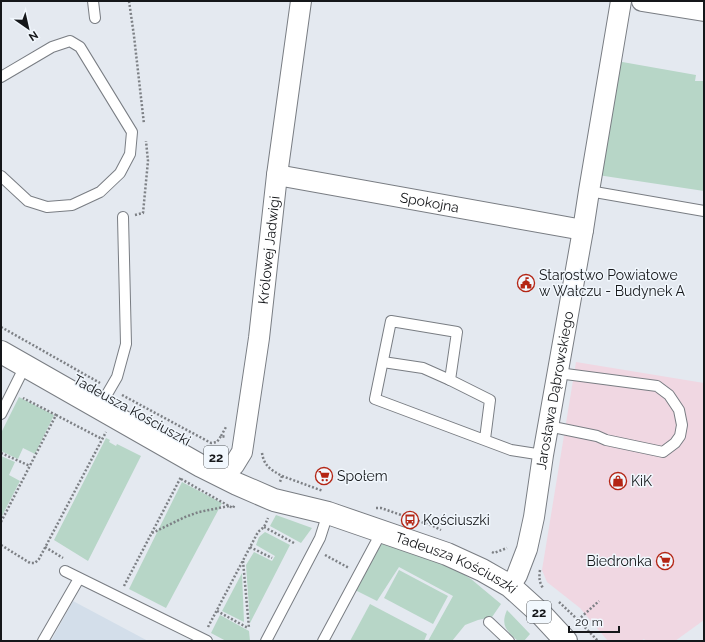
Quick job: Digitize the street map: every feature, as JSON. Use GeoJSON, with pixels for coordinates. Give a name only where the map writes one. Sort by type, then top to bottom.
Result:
{"type":"FeatureCollection","features":[{"type":"Feature","properties":{"kind":"main road","name":"Tadeusza Kościuszki"},"geometry":{"type":"LineString","coordinates":[[1,336],[103,402],[192,470],[237,484],[274,500],[328,502]]}},
{"type":"Feature","properties":{"kind":"main road","name":"Tadeusza Kościuszki"},"geometry":{"type":"LineString","coordinates":[[1,352],[25,366],[234,465],[328,502],[382,531],[447,554],[482,570],[510,586],[566,641]]}},
{"type":"Feature","properties":{"kind":"street","name":"Królowej Jadwigi"},"geometry":{"type":"LineString","coordinates":[[234,465],[242,452],[245,439],[259,338],[277,175],[301,1]]}},
{"type":"Feature","properties":{"kind":"street","name":"Jarosława Dąbrowskiego"},"geometry":{"type":"LineString","coordinates":[[510,586],[517,575],[527,549],[534,517],[543,455],[583,230],[621,1]]}},
{"type":"Feature","properties":{"kind":"street"},"geometry":{"type":"LineString","coordinates":[[642,1],[704,11]]}},
{"type":"Feature","properties":{"kind":"street","name":"Spokojna"},"geometry":{"type":"LineString","coordinates":[[277,175],[583,230]]}},
{"type":"Feature","properties":{"kind":"street"},"geometry":{"type":"LineString","coordinates":[[192,470],[234,465]]}},
{"type":"Feature","properties":{"kind":"lane"},"geometry":{"type":"LineString","coordinates":[[93,1],[95,18]]}},
{"type":"Feature","properties":{"kind":"lane"},"geometry":{"type":"LineString","coordinates":[[1,77],[52,47],[70,41],[80,48],[132,132],[130,154],[120,173],[100,192],[72,205],[47,207],[28,201],[1,176]]}},
{"type":"Feature","properties":{"kind":"lane"},"geometry":{"type":"LineString","coordinates":[[589,191],[704,211]]}},
{"type":"Feature","properties":{"kind":"lane"},"geometry":{"type":"LineString","coordinates":[[103,402],[117,377],[126,344],[123,217]]}},
{"type":"Feature","properties":{"kind":"lane"},"geometry":{"type":"LineString","coordinates":[[450,380],[457,332],[391,321],[375,399],[510,450],[543,455]]}},
{"type":"Feature","properties":{"kind":"lane"},"geometry":{"type":"LineString","coordinates":[[383,362],[424,368],[490,400],[484,439]]}},
{"type":"Feature","properties":{"kind":"lane"},"geometry":{"type":"LineString","coordinates":[[1,414],[25,366]]}},
{"type":"Feature","properties":{"kind":"lane"},"geometry":{"type":"LineString","coordinates":[[548,426],[663,452],[675,443],[680,436],[682,425],[679,410],[670,394],[657,386],[558,373]]}},
{"type":"Feature","properties":{"kind":"lane"},"geometry":{"type":"LineString","coordinates":[[266,641],[320,538],[328,502]]}},
{"type":"Feature","properties":{"kind":"lane"},"geometry":{"type":"LineString","coordinates":[[323,641],[382,531]]}},
{"type":"Feature","properties":{"kind":"lane"},"geometry":{"type":"LineString","coordinates":[[65,571],[206,637]]}},
{"type":"Feature","properties":{"kind":"lane"},"geometry":{"type":"LineString","coordinates":[[43,641],[80,579]]}},
{"type":"Feature","properties":{"kind":"lane"},"geometry":{"type":"LineString","coordinates":[[489,622],[509,641]]}},
{"type":"Feature","properties":{"kind":"path"},"geometry":{"type":"LineString","coordinates":[[12,392],[102,439]]}},
{"type":"Feature","properties":{"kind":"path"},"geometry":{"type":"LineString","coordinates":[[1,522],[56,415]]}},
{"type":"Feature","properties":{"kind":"path"},"geometry":{"type":"LineString","coordinates":[[1,545],[30,563],[35,563],[45,547],[107,429]]}},
{"type":"Feature","properties":{"kind":"path"},"geometry":{"type":"LineString","coordinates":[[1,453],[30,466]]}},
{"type":"Feature","properties":{"kind":"path"},"geometry":{"type":"LineString","coordinates":[[122,589],[181,479],[192,470]]}},
{"type":"Feature","properties":{"kind":"path"},"geometry":{"type":"LineString","coordinates":[[282,476],[328,502]]}},
{"type":"Feature","properties":{"kind":"path"},"geometry":{"type":"LineString","coordinates":[[181,479],[233,508]]}},
{"type":"Feature","properties":{"kind":"path"},"geometry":{"type":"LineString","coordinates":[[152,533],[185,516],[229,506]]}},
{"type":"Feature","properties":{"kind":"path"},"geometry":{"type":"LineString","coordinates":[[375,508],[381,508],[433,526],[446,533]]}},
{"type":"Feature","properties":{"kind":"path"},"geometry":{"type":"LineString","coordinates":[[206,637],[217,611],[250,546],[258,532],[264,527],[268,516]]}},
{"type":"Feature","properties":{"kind":"path"},"geometry":{"type":"LineString","coordinates":[[264,527],[294,542]]}},
{"type":"Feature","properties":{"kind":"path"},"geometry":{"type":"LineString","coordinates":[[487,550],[494,553],[512,546],[516,541],[528,544]]}},
{"type":"Feature","properties":{"kind":"path"},"geometry":{"type":"LineString","coordinates":[[250,546],[272,558]]}},
{"type":"Feature","properties":{"kind":"path"},"geometry":{"type":"LineString","coordinates":[[45,547],[69,561]]}},
{"type":"Feature","properties":{"kind":"path"},"geometry":{"type":"LineString","coordinates":[[322,553],[354,571]]}},
{"type":"Feature","properties":{"kind":"path"},"geometry":{"type":"LineString","coordinates":[[217,611],[249,628],[243,561]]}},
{"type":"Feature","properties":{"kind":"path"},"geometry":{"type":"LineString","coordinates":[[540,569],[540,584],[544,589]]}},
{"type":"Feature","properties":{"kind":"path"},"geometry":{"type":"LineString","coordinates":[[555,599],[598,641]]}},
{"type":"Feature","properties":{"kind":"path"},"geometry":{"type":"LineString","coordinates":[[578,620],[599,601]]}},
{"type":"Feature","properties":{"kind":"shaded area"},"geometry":{"type":"Polygon","coordinates":[[[576,362],[704,383],[704,620],[675,641],[646,641],[644,639],[641,641],[608,641],[580,608],[547,582],[542,570],[576,362]]]}},
{"type":"Feature","properties":{"kind":"shaded area"},"geometry":{"type":"Polygon","coordinates":[[[73,601],[148,641],[51,641],[73,601]]]}},
{"type":"Feature","properties":{"kind":"green space"},"geometry":{"type":"Polygon","coordinates":[[[611,60],[696,75],[695,81],[704,81],[704,191],[591,174],[611,60]]]}},
{"type":"Feature","properties":{"kind":"green space"},"geometry":{"type":"Polygon","coordinates":[[[19,397],[54,415],[35,454],[23,448],[18,459],[1,451],[1,433],[19,397]]]}},
{"type":"Feature","properties":{"kind":"green space"},"geometry":{"type":"Polygon","coordinates":[[[106,438],[110,440],[109,442],[116,446],[117,444],[141,456],[88,561],[54,540],[106,438]]]}},
{"type":"Feature","properties":{"kind":"green space"},"geometry":{"type":"Polygon","coordinates":[[[1,456],[15,462],[9,475],[20,481],[1,518],[1,456]]]}},
{"type":"Feature","properties":{"kind":"green space"},"geometry":{"type":"Polygon","coordinates":[[[182,482],[222,503],[166,608],[129,589],[182,482]]]}},
{"type":"Feature","properties":{"kind":"green space"},"geometry":{"type":"Polygon","coordinates":[[[276,515],[312,528],[301,543],[270,526],[276,515]]]}},
{"type":"Feature","properties":{"kind":"green space"},"geometry":{"type":"Polygon","coordinates":[[[265,532],[290,545],[250,623],[246,565],[254,552],[272,561],[275,556],[256,545],[259,537],[265,532]]]}},
{"type":"Feature","properties":{"kind":"green space"},"geometry":{"type":"Polygon","coordinates":[[[384,540],[446,563],[471,579],[501,604],[492,617],[465,625],[452,641],[428,641],[453,596],[399,567],[377,601],[355,590],[384,540]]]}},
{"type":"Feature","properties":{"kind":"green space"},"geometry":{"type":"Polygon","coordinates":[[[399,570],[448,596],[433,624],[384,598],[399,570]]]}},
{"type":"Feature","properties":{"kind":"green space"},"geometry":{"type":"Polygon","coordinates":[[[242,573],[244,622],[222,611],[242,573]]]}},
{"type":"Feature","properties":{"kind":"green space"},"geometry":{"type":"Polygon","coordinates":[[[370,604],[427,634],[424,641],[350,641],[370,604]]]}},
{"type":"Feature","properties":{"kind":"green space"},"geometry":{"type":"Polygon","coordinates":[[[507,610],[530,634],[524,641],[518,641],[506,628],[504,620],[507,610]]]}},
{"type":"Feature","properties":{"kind":"green space"},"geometry":{"type":"Polygon","coordinates":[[[220,615],[249,631],[250,641],[226,641],[211,633],[220,615]]]}},
{"type":"Feature","properties":{"kind":"place","name":"Starostwo Powiatowe w Wałczu - Budynek A"},"geometry":{"type":"Point","coordinates":[526,283]}},
{"type":"Feature","properties":{"kind":"place","name":"Społem"},"geometry":{"type":"Point","coordinates":[324,476]}},
{"type":"Feature","properties":{"kind":"place","name":"KiK"},"geometry":{"type":"Point","coordinates":[618,481]}},
{"type":"Feature","properties":{"kind":"place","name":"Kościuszki"},"geometry":{"type":"Point","coordinates":[410,520]}},
{"type":"Feature","properties":{"kind":"place","name":"Biedronka"},"geometry":{"type":"Point","coordinates":[665,561]}}]}
